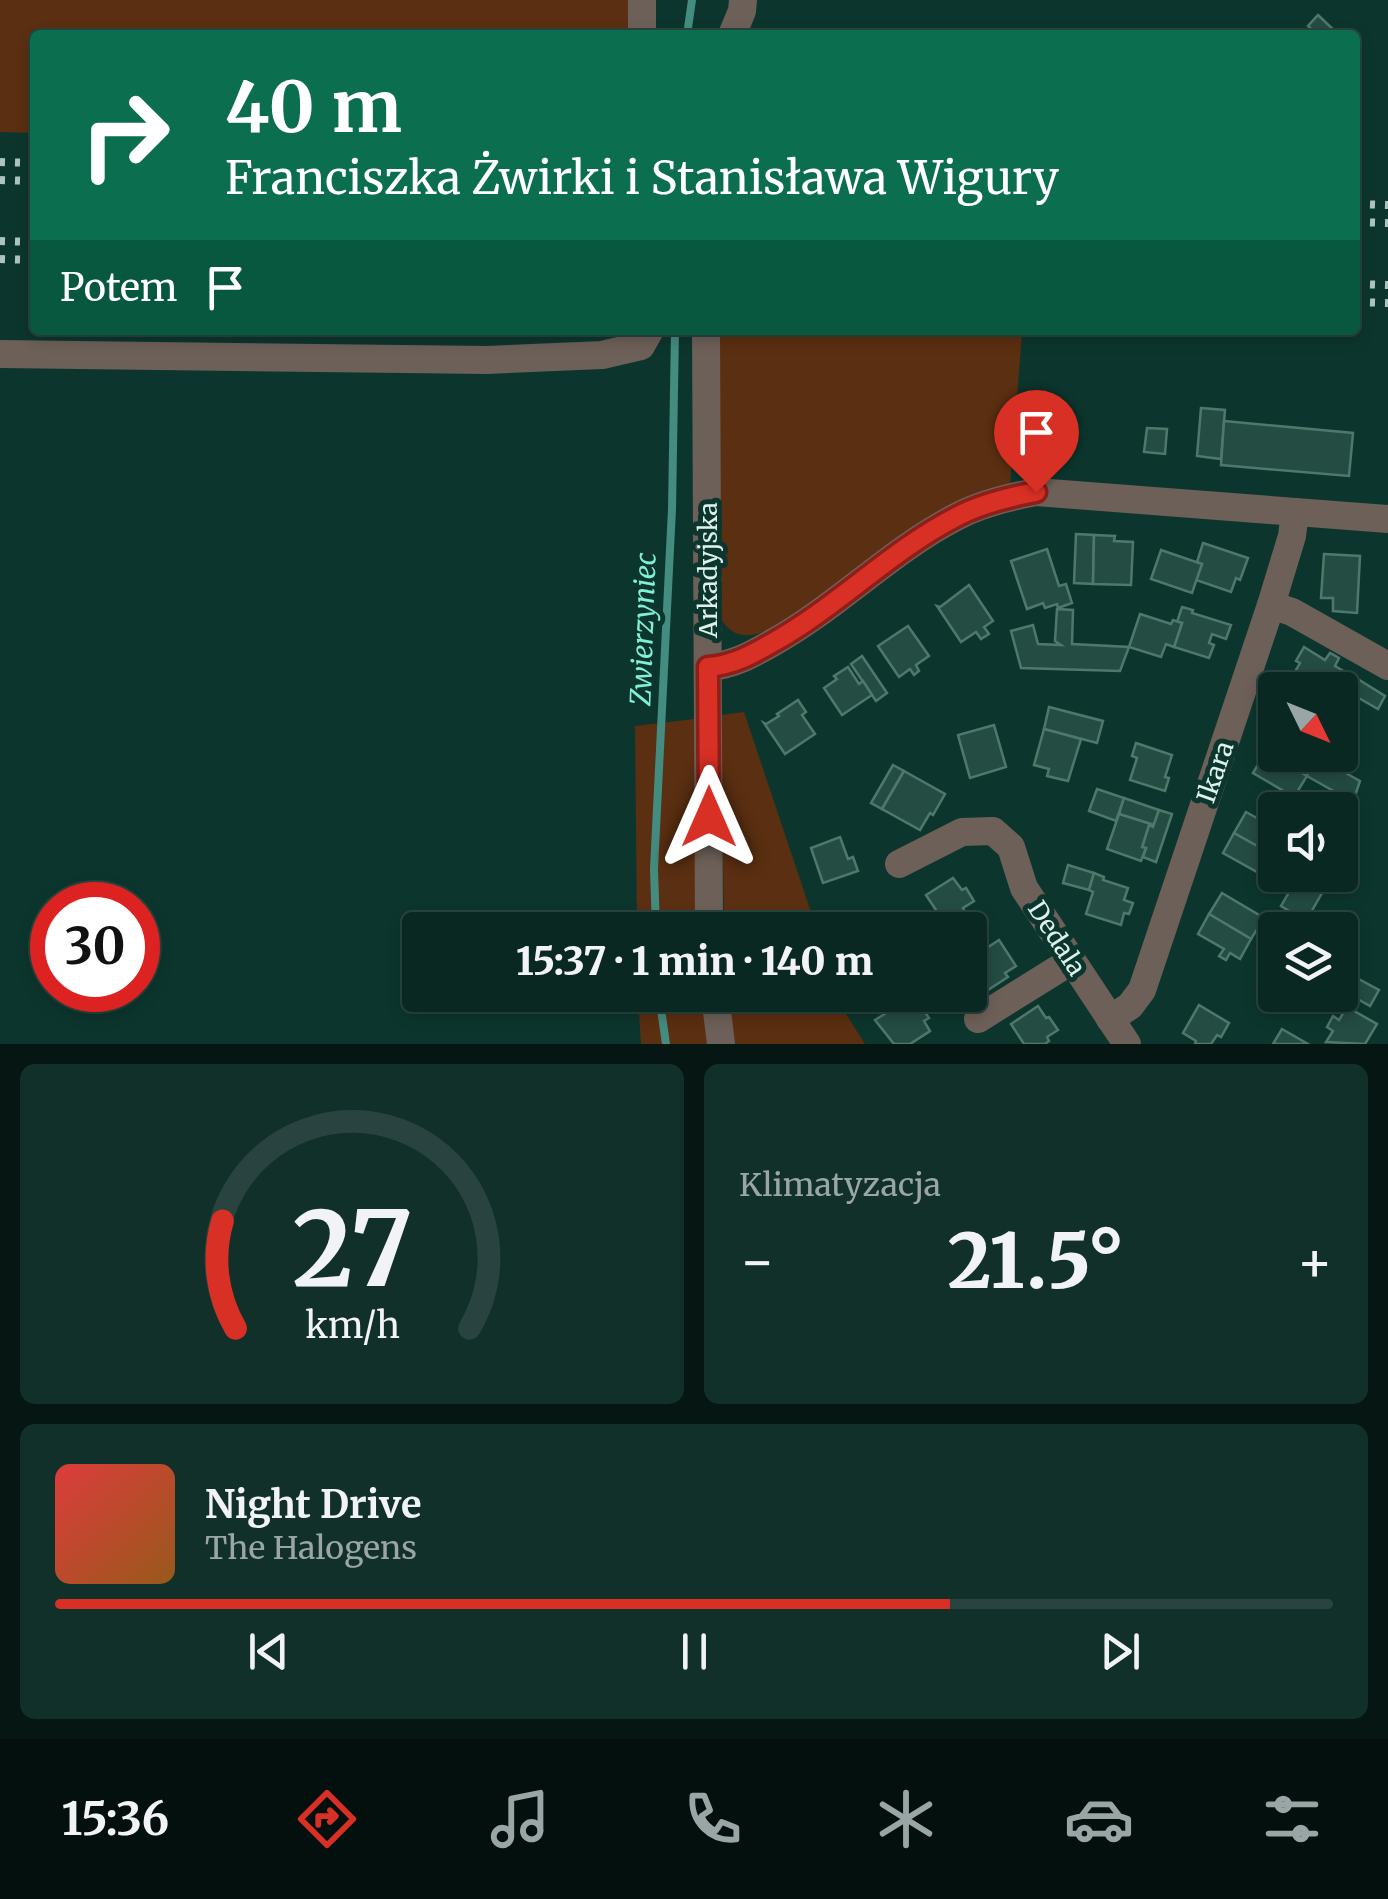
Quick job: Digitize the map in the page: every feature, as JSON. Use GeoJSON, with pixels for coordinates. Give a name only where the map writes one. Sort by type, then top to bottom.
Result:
{"type":"FeatureCollection","features":[{"type":"Feature","properties":{"kind":"street"},"geometry":{"type":"LineString","coordinates":[[642,0],[642,30]]}},
{"type":"Feature","properties":{"kind":"street"},"geometry":{"type":"LineString","coordinates":[[734,30],[743,0]]}},
{"type":"Feature","properties":{"kind":"street"},"geometry":{"type":"LineString","coordinates":[[0,354],[487,360],[602,355],[641,346],[647,335]]}},
{"type":"Feature","properties":{"kind":"street","name":"Arkadyjska"},"geometry":{"type":"LineString","coordinates":[[706,335],[709,912]]}},
{"type":"Feature","properties":{"kind":"street"},"geometry":{"type":"LineString","coordinates":[[708,667],[738,662],[794,631],[930,532],[958,516],[1010,497],[1036,492],[1388,518]]}},
{"type":"Feature","properties":{"kind":"street","name":"Ikara"},"geometry":{"type":"LineString","coordinates":[[1110,1019],[1130,1006],[1142,990],[1271,605],[1296,512]]}},
{"type":"Feature","properties":{"kind":"street"},"geometry":{"type":"LineString","coordinates":[[1271,605],[1292,612],[1388,666]]}},
{"type":"Feature","properties":{"kind":"street","name":"Dedala"},"geometry":{"type":"LineString","coordinates":[[900,864],[962,832],[992,832],[1012,847],[1024,888],[1127,1044]]}},
{"type":"Feature","properties":{"kind":"street"},"geometry":{"type":"LineString","coordinates":[[978,1019],[1071,960]]}},
{"type":"Feature","properties":{"kind":"street"},"geometry":{"type":"LineString","coordinates":[[718,1012],[721,1044]]}},
{"type":"Feature","properties":{"kind":"shaded area"},"geometry":{"type":"Polygon","coordinates":[[[0,0],[631,0],[630,30],[30,30],[30,133],[0,132],[0,0]]]}},
{"type":"Feature","properties":{"kind":"shaded area"},"geometry":{"type":"Polygon","coordinates":[[[718,335],[1022,335],[1010,485],[888,549],[773,628],[751,635],[738,634],[721,619],[718,335]]]}},
{"type":"Feature","properties":{"kind":"shaded area"},"geometry":{"type":"Polygon","coordinates":[[[744,712],[811,912],[724,912],[721,715],[744,712]]]}},
{"type":"Feature","properties":{"kind":"shaded area"},"geometry":{"type":"Polygon","coordinates":[[[694,719],[697,912],[637,912],[635,726],[694,719]]]}},
{"type":"Feature","properties":{"kind":"shaded area"},"geometry":{"type":"Polygon","coordinates":[[[639,1012],[704,1012],[708,1044],[641,1044],[639,1012]]]}},
{"type":"Feature","properties":{"kind":"shaded area"},"geometry":{"type":"Polygon","coordinates":[[[729,1012],[845,1012],[865,1044],[733,1044],[729,1012]]]}},
{"type":"Feature","properties":{"kind":"building"},"geometry":{"type":"Polygon","coordinates":[[[1318,15],[1334,30],[1312,30],[1308,26],[1318,15]]]}},
{"type":"Feature","properties":{"kind":"building"},"geometry":{"type":"Polygon","coordinates":[[[1201,408],[1225,410],[1221,459],[1197,456],[1201,408]]]}},
{"type":"Feature","properties":{"kind":"building"},"geometry":{"type":"Polygon","coordinates":[[[1224,421],[1353,433],[1349,476],[1221,465],[1224,421]]]}},
{"type":"Feature","properties":{"kind":"building"},"geometry":{"type":"Polygon","coordinates":[[[1147,428],[1167,429],[1165,454],[1144,452],[1147,428]]]}},
{"type":"Feature","properties":{"kind":"building"},"geometry":{"type":"Polygon","coordinates":[[[1076,534],[1094,535],[1093,584],[1074,583],[1076,534]]]}},
{"type":"Feature","properties":{"kind":"building"},"geometry":{"type":"Polygon","coordinates":[[[1094,535],[1133,542],[1131,585],[1093,584],[1094,535]]]}},
{"type":"Feature","properties":{"kind":"building"},"geometry":{"type":"Polygon","coordinates":[[[1203,543],[1248,558],[1231,592],[1196,580],[1203,543]]]}},
{"type":"Feature","properties":{"kind":"building"},"geometry":{"type":"Polygon","coordinates":[[[1047,549],[1059,586],[1066,584],[1072,603],[1045,608],[1043,603],[1027,609],[1011,561],[1047,549]]]}},
{"type":"Feature","properties":{"kind":"building"},"geometry":{"type":"Polygon","coordinates":[[[1161,550],[1202,564],[1192,593],[1151,579],[1161,550]]]}},
{"type":"Feature","properties":{"kind":"building"},"geometry":{"type":"Polygon","coordinates":[[[1324,554],[1360,556],[1357,613],[1333,611],[1333,598],[1321,598],[1324,554]]]}},
{"type":"Feature","properties":{"kind":"building"},"geometry":{"type":"Polygon","coordinates":[[[969,585],[993,621],[984,627],[989,634],[981,639],[976,632],[961,642],[937,606],[969,585]]]}},
{"type":"Feature","properties":{"kind":"building"},"geometry":{"type":"Polygon","coordinates":[[[1182,607],[1231,625],[1226,639],[1212,634],[1209,643],[1214,645],[1209,658],[1174,647],[1182,623],[1177,622],[1182,607]]]}},
{"type":"Feature","properties":{"kind":"building"},"geometry":{"type":"Polygon","coordinates":[[[1057,609],[1073,610],[1072,644],[1129,647],[1120,671],[1021,668],[1011,631],[1033,625],[1038,644],[1061,645],[1055,641],[1057,609]]]}},
{"type":"Feature","properties":{"kind":"building"},"geometry":{"type":"Polygon","coordinates":[[[1140,614],[1171,624],[1173,620],[1182,623],[1174,647],[1166,644],[1161,657],[1129,647],[1140,614]]]}},
{"type":"Feature","properties":{"kind":"building"},"geometry":{"type":"Polygon","coordinates":[[[908,626],[929,656],[916,665],[919,671],[914,675],[910,669],[899,677],[878,646],[908,626]]]}},
{"type":"Feature","properties":{"kind":"building"},"geometry":{"type":"Polygon","coordinates":[[[1304,647],[1325,660],[1330,653],[1339,658],[1335,666],[1345,672],[1299,672],[1296,670],[1300,663],[1296,661],[1304,647]]]}},
{"type":"Feature","properties":{"kind":"building"},"geometry":{"type":"Polygon","coordinates":[[[862,656],[887,693],[876,701],[851,664],[862,656]]]}},
{"type":"Feature","properties":{"kind":"building"},"geometry":{"type":"Polygon","coordinates":[[[848,667],[872,695],[842,715],[824,688],[848,667]]]}},
{"type":"Feature","properties":{"kind":"building"},"geometry":{"type":"Polygon","coordinates":[[[1358,679],[1385,696],[1378,709],[1358,697],[1358,679]]]}},
{"type":"Feature","properties":{"kind":"building"},"geometry":{"type":"Polygon","coordinates":[[[798,700],[806,712],[802,715],[815,734],[785,754],[764,723],[798,700]]]}},
{"type":"Feature","properties":{"kind":"building"},"geometry":{"type":"Polygon","coordinates":[[[1049,707],[1103,721],[1097,743],[1044,729],[1049,707]]]}},
{"type":"Feature","properties":{"kind":"building"},"geometry":{"type":"Polygon","coordinates":[[[994,725],[1006,767],[970,778],[958,735],[994,725]]]}},
{"type":"Feature","properties":{"kind":"building"},"geometry":{"type":"Polygon","coordinates":[[[1044,729],[1081,739],[1068,781],[1047,776],[1049,769],[1034,765],[1044,729]]]}},
{"type":"Feature","properties":{"kind":"building"},"geometry":{"type":"Polygon","coordinates":[[[1136,743],[1172,755],[1165,791],[1130,780],[1137,758],[1132,756],[1136,743]]]}},
{"type":"Feature","properties":{"kind":"building"},"geometry":{"type":"Polygon","coordinates":[[[1258,764],[1258,772],[1300,772],[1307,776],[1297,792],[1285,792],[1253,773],[1258,764]]]}},
{"type":"Feature","properties":{"kind":"building"},"geometry":{"type":"Polygon","coordinates":[[[893,765],[904,771],[882,809],[871,803],[893,765]]]}},
{"type":"Feature","properties":{"kind":"building"},"geometry":{"type":"Polygon","coordinates":[[[904,771],[945,794],[920,830],[882,809],[904,771]]]}},
{"type":"Feature","properties":{"kind":"building"},"geometry":{"type":"Polygon","coordinates":[[[1309,772],[1344,772],[1360,781],[1356,792],[1335,792],[1307,776],[1309,772]]]}},
{"type":"Feature","properties":{"kind":"building"},"geometry":{"type":"Polygon","coordinates":[[[1097,789],[1124,798],[1116,821],[1089,811],[1097,789]]]}},
{"type":"Feature","properties":{"kind":"building"},"geometry":{"type":"Polygon","coordinates":[[[1124,798],[1159,810],[1154,825],[1119,814],[1124,798]]]}},
{"type":"Feature","properties":{"kind":"building"},"geometry":{"type":"Polygon","coordinates":[[[1159,810],[1172,814],[1156,862],[1143,857],[1146,848],[1142,847],[1159,810]]]}},
{"type":"Feature","properties":{"kind":"building"},"geometry":{"type":"Polygon","coordinates":[[[1246,812],[1258,819],[1258,846],[1234,833],[1246,812]]]}},
{"type":"Feature","properties":{"kind":"building"},"geometry":{"type":"Polygon","coordinates":[[[1119,814],[1154,825],[1149,825],[1141,861],[1107,849],[1119,814]]]}},
{"type":"Feature","properties":{"kind":"building"},"geometry":{"type":"Polygon","coordinates":[[[1234,833],[1258,846],[1258,873],[1223,853],[1234,833]]]}},
{"type":"Feature","properties":{"kind":"building"},"geometry":{"type":"Polygon","coordinates":[[[840,837],[848,859],[853,857],[858,871],[823,883],[811,848],[840,837]]]}},
{"type":"Feature","properties":{"kind":"building"},"geometry":{"type":"Polygon","coordinates":[[[1068,865],[1094,873],[1089,890],[1063,883],[1068,865]]]}},
{"type":"Feature","properties":{"kind":"building"},"geometry":{"type":"Polygon","coordinates":[[[1094,873],[1128,888],[1124,900],[1133,903],[1129,914],[1124,913],[1121,925],[1086,914],[1094,873]]]}},
{"type":"Feature","properties":{"kind":"building"},"geometry":{"type":"Polygon","coordinates":[[[953,878],[974,901],[963,908],[965,912],[937,912],[926,895],[953,878]]]}},
{"type":"Feature","properties":{"kind":"building"},"geometry":{"type":"Polygon","coordinates":[[[1289,892],[1323,892],[1311,912],[1291,912],[1281,906],[1289,892]]]}},
{"type":"Feature","properties":{"kind":"building"},"geometry":{"type":"Polygon","coordinates":[[[1222,893],[1258,914],[1258,928],[1251,939],[1209,914],[1222,893]]]}},
{"type":"Feature","properties":{"kind":"building"},"geometry":{"type":"Polygon","coordinates":[[[1209,914],[1251,939],[1240,959],[1230,953],[1226,960],[1219,956],[1224,949],[1198,934],[1209,914]]]}},
{"type":"Feature","properties":{"kind":"building"},"geometry":{"type":"Polygon","coordinates":[[[999,940],[1016,966],[1005,973],[1008,977],[988,990],[987,988],[987,948],[999,940]]]}},
{"type":"Feature","properties":{"kind":"building"},"geometry":{"type":"Polygon","coordinates":[[[1358,979],[1379,990],[1370,1006],[1358,999],[1358,979]]]}},
{"type":"Feature","properties":{"kind":"building"},"geometry":{"type":"Polygon","coordinates":[[[1199,1005],[1229,1023],[1221,1037],[1217,1035],[1211,1044],[1195,1044],[1183,1033],[1199,1005]]]}},
{"type":"Feature","properties":{"kind":"building"},"geometry":{"type":"Polygon","coordinates":[[[1038,1006],[1058,1030],[1047,1037],[1049,1041],[1045,1044],[1024,1044],[1011,1024],[1038,1006]]]}},
{"type":"Feature","properties":{"kind":"building"},"geometry":{"type":"Polygon","coordinates":[[[888,1012],[925,1012],[929,1018],[924,1021],[930,1031],[910,1044],[894,1044],[875,1020],[888,1012]]]}},
{"type":"Feature","properties":{"kind":"building"},"geometry":{"type":"Polygon","coordinates":[[[1344,1012],[1356,1012],[1377,1024],[1365,1044],[1326,1042],[1333,1031],[1327,1027],[1333,1016],[1339,1020],[1344,1012]]]}},
{"type":"Feature","properties":{"kind":"building"},"geometry":{"type":"Polygon","coordinates":[[[1282,1029],[1308,1044],[1273,1044],[1282,1029]]]}},
{"type":"Feature","properties":{"kind":"waterway","name":"Zwierzyniec"},"geometry":{"type":"LineString","coordinates":[[688,30],[692,0]]}},
{"type":"Feature","properties":{"kind":"waterway","name":"Zwierzyniec"},"geometry":{"type":"LineString","coordinates":[[655,912],[675,335]]}},
{"type":"Feature","properties":{"kind":"waterway","name":"Zwierzyniec"},"geometry":{"type":"LineString","coordinates":[[661,1012],[666,1044]]}},
{"type":"Feature","properties":{"kind":"railway"},"geometry":{"type":"LineString","coordinates":[[0,162],[30,163]]}},
{"type":"Feature","properties":{"kind":"railway"},"geometry":{"type":"LineString","coordinates":[[0,180],[30,181]]}},
{"type":"Feature","properties":{"kind":"railway"},"geometry":{"type":"LineString","coordinates":[[1360,204],[1388,205]]}},
{"type":"Feature","properties":{"kind":"railway"},"geometry":{"type":"LineString","coordinates":[[1360,222],[1388,223]]}},
{"type":"Feature","properties":{"kind":"railway"},"geometry":{"type":"LineString","coordinates":[[0,241],[30,242]]}},
{"type":"Feature","properties":{"kind":"railway"},"geometry":{"type":"LineString","coordinates":[[0,259],[30,260]]}},
{"type":"Feature","properties":{"kind":"railway"},"geometry":{"type":"LineString","coordinates":[[1360,284],[1388,285]]}},
{"type":"Feature","properties":{"kind":"railway"},"geometry":{"type":"LineString","coordinates":[[1360,302],[1388,303]]}},
{"type":"Feature","properties":{"kind":"route"},"geometry":{"type":"LineString","coordinates":[[709,817],[708,667],[738,662],[794,631],[917,541],[958,516],[1036,492]]}}]}
